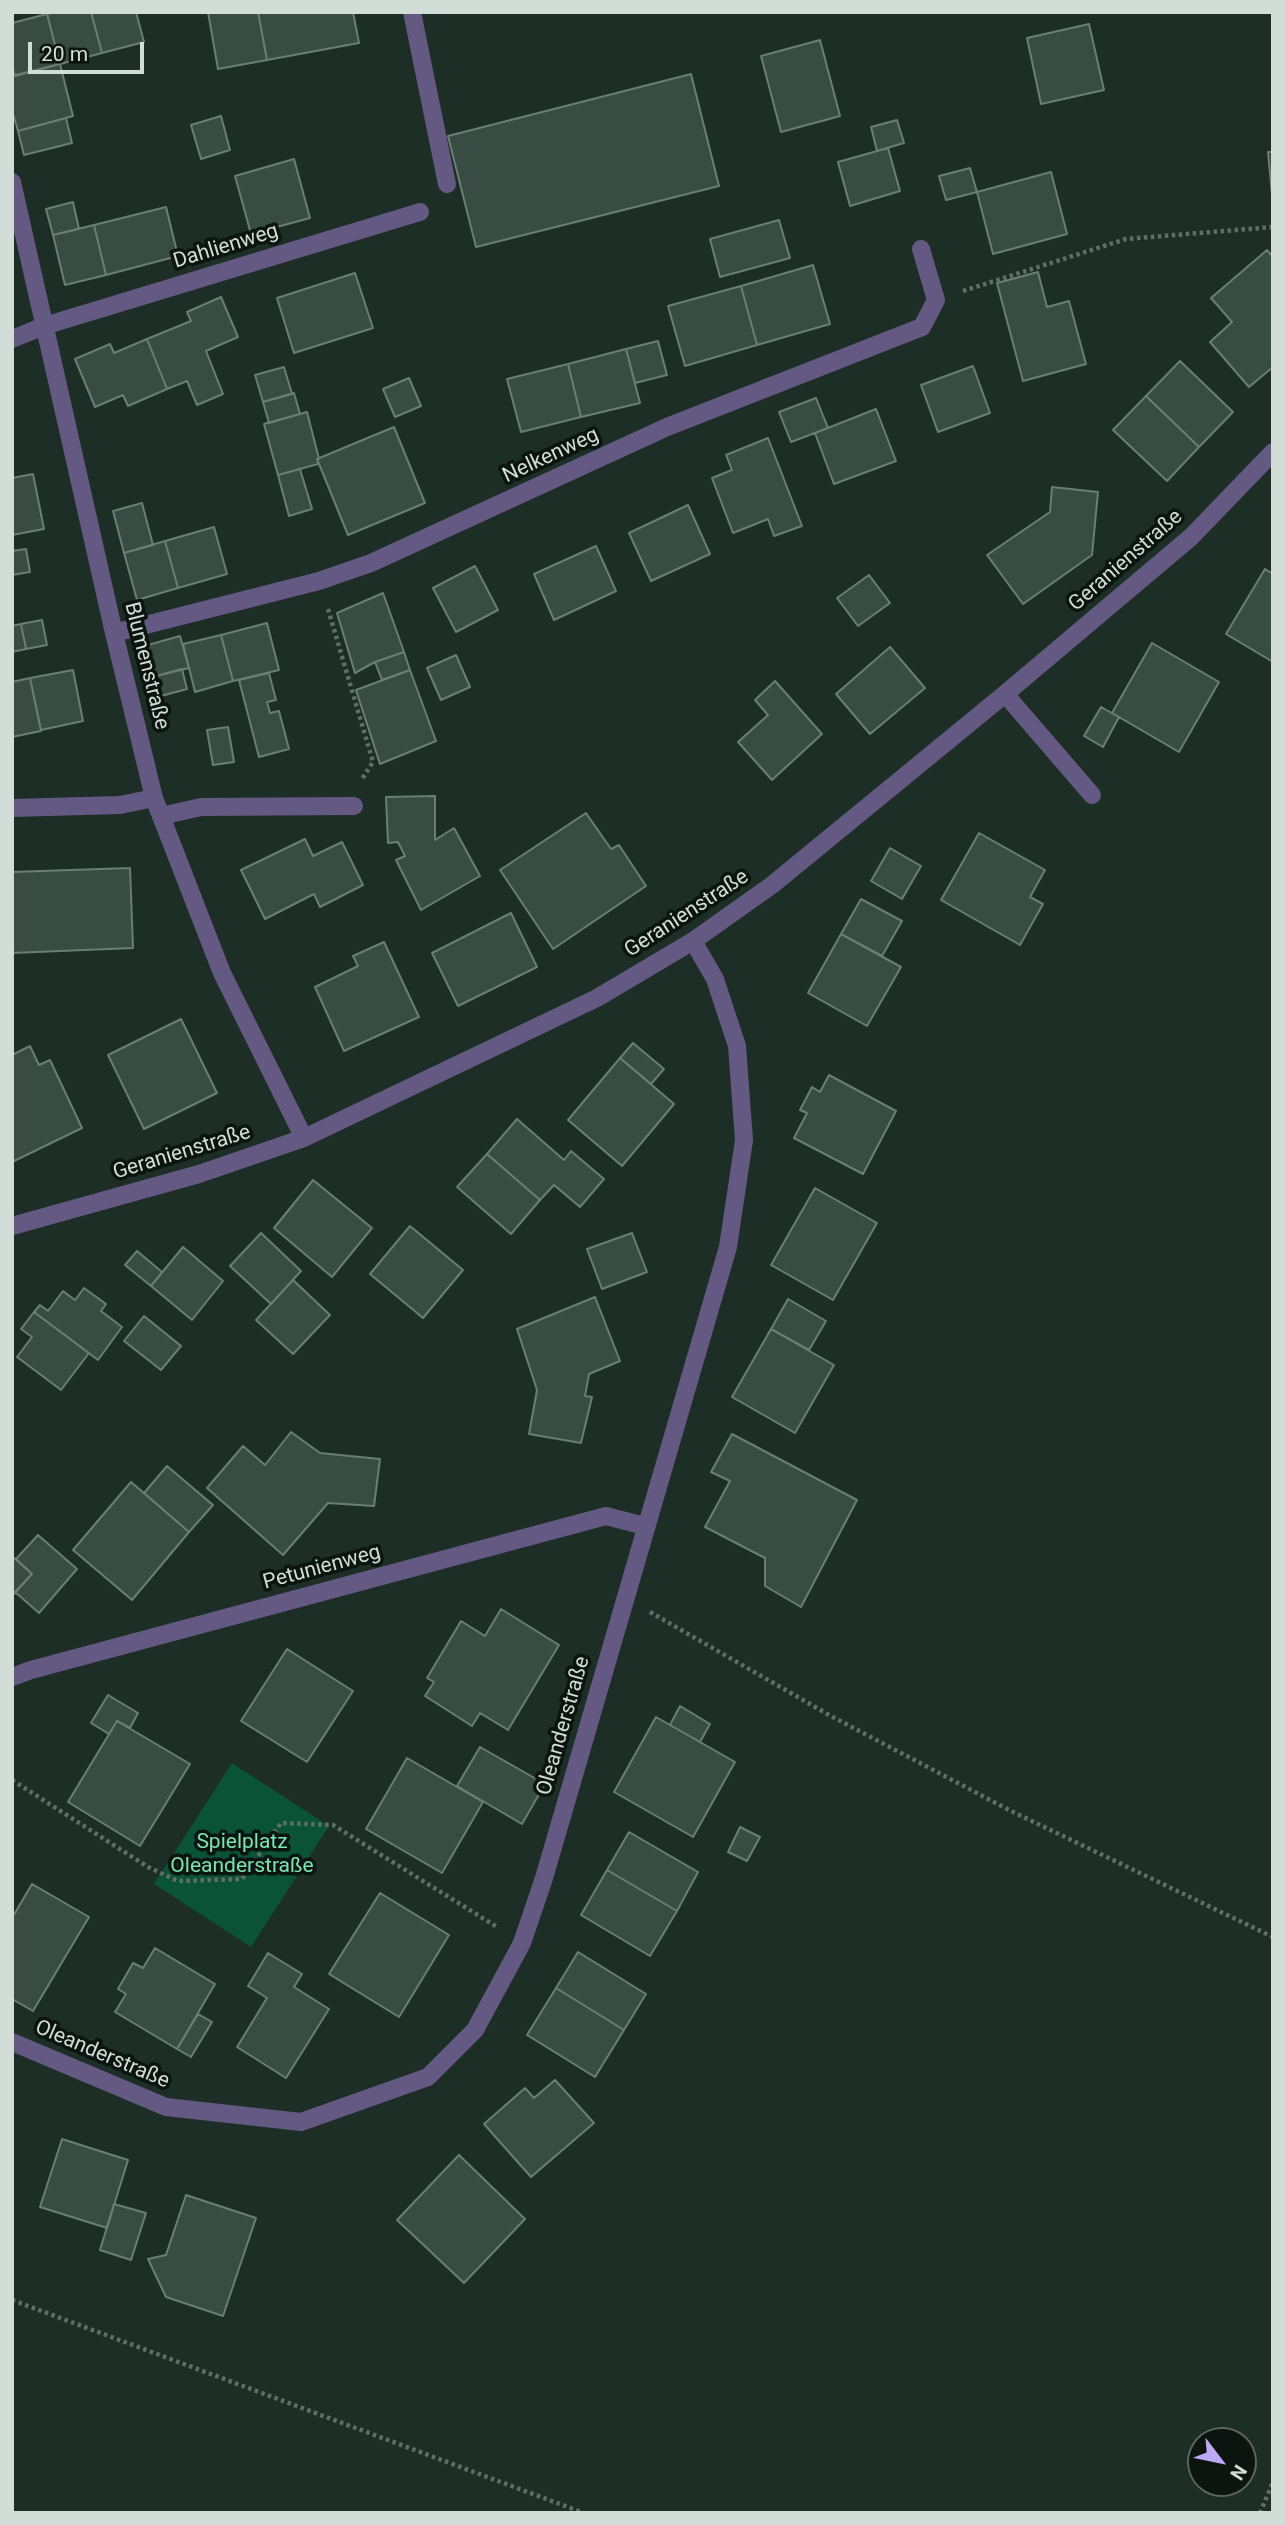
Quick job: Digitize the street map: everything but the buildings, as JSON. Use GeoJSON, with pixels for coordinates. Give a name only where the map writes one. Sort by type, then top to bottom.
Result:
{"type":"FeatureCollection","features":[{"type":"Feature","properties":{"kind":"street"},"geometry":{"type":"LineString","coordinates":[[412,12],[447,184]]}},
{"type":"Feature","properties":{"kind":"street","name":"Blumenstraße"},"geometry":{"type":"LineString","coordinates":[[12,182],[114,633],[155,798],[222,974],[304,1138]]}},
{"type":"Feature","properties":{"kind":"street","name":"Dahlienweg"},"geometry":{"type":"LineString","coordinates":[[12,339],[44,326],[420,212]]}},
{"type":"Feature","properties":{"kind":"street"},"geometry":{"type":"LineString","coordinates":[[921,249],[936,300]]}},
{"type":"Feature","properties":{"kind":"street","name":"Nelkenweg"},"geometry":{"type":"LineString","coordinates":[[114,633],[319,581],[372,563],[667,427],[922,327],[936,300]]}},
{"type":"Feature","properties":{"kind":"street","name":"Geranienstraße"},"geometry":{"type":"LineString","coordinates":[[12,1226],[199,1174],[304,1138],[597,998],[693,941],[772,886],[1005,694],[1191,537],[1273,452]]}},
{"type":"Feature","properties":{"kind":"street"},"geometry":{"type":"LineString","coordinates":[[1005,694],[1092,795]]}},
{"type":"Feature","properties":{"kind":"street"},"geometry":{"type":"LineString","coordinates":[[12,808],[120,805],[155,798]]}},
{"type":"Feature","properties":{"kind":"street"},"geometry":{"type":"LineString","coordinates":[[161,816],[201,807],[354,806]]}},
{"type":"Feature","properties":{"kind":"street","name":"Oleanderstraße"},"geometry":{"type":"LineString","coordinates":[[12,2042],[166,2107],[302,2122],[428,2077],[475,2030],[522,1943],[544,1878],[728,1247],[744,1140],[737,1046],[715,979],[693,941]]}},
{"type":"Feature","properties":{"kind":"street","name":"Petunienweg"},"geometry":{"type":"LineString","coordinates":[[12,1678],[31,1670],[606,1516],[645,1526]]}},
{"type":"Feature","properties":{"kind":"path"},"geometry":{"type":"LineString","coordinates":[[936,300],[1126,239],[1273,227]]}},
{"type":"Feature","properties":{"kind":"path"},"geometry":{"type":"LineString","coordinates":[[319,581],[373,762],[357,788],[354,806]]}},
{"type":"Feature","properties":{"kind":"path"},"geometry":{"type":"LineString","coordinates":[[623,1602],[649,1611],[829,1715],[1011,1811],[1273,1937]]}},
{"type":"Feature","properties":{"kind":"path"},"geometry":{"type":"LineString","coordinates":[[12,1780],[148,1867],[178,1881],[242,1879],[281,1823],[333,1825],[522,1943]]}},
{"type":"Feature","properties":{"kind":"path"},"geometry":{"type":"LineString","coordinates":[[12,2300],[583,2513]]}},
{"type":"Feature","properties":{"kind":"path"},"geometry":{"type":"LineString","coordinates":[[1260,2513],[1273,2482]]}},
{"type":"Feature","properties":{"kind":"green space","name":"Spielplatz Oleanderstraße"},"geometry":{"type":"Polygon","coordinates":[[[232,1763],[329,1826],[251,1947],[154,1884],[232,1763]]]}}]}
